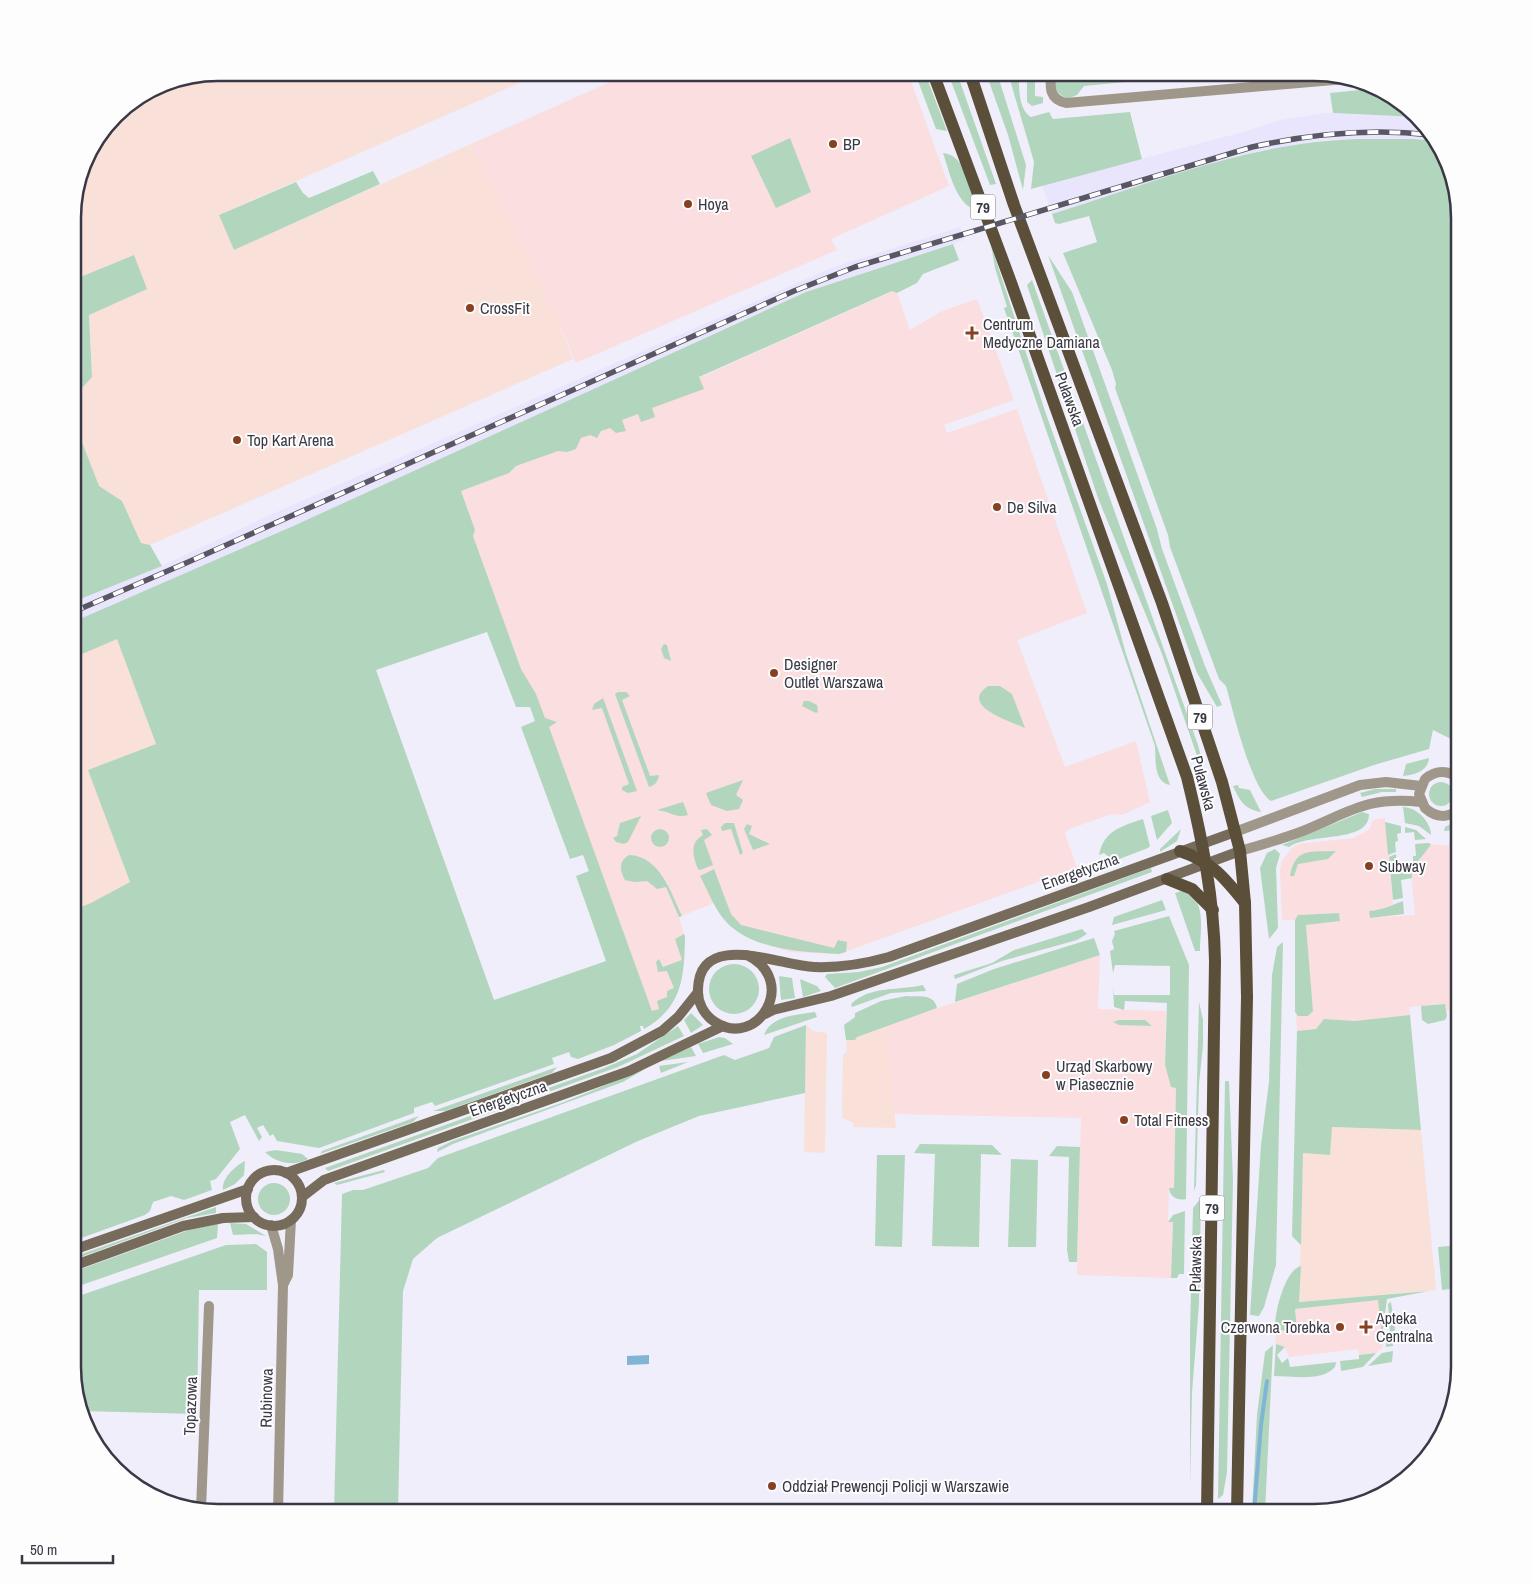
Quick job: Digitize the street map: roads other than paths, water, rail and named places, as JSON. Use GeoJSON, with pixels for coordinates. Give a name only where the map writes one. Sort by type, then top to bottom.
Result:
{"type":"FeatureCollection","features":[{"type":"Feature","properties":{"kind":"main road","name":"Puławska"},"geometry":{"type":"LineString","coordinates":[[936,82],[1187,777],[1206,862],[1213,910],[1215,975],[1207,1504]]}},
{"type":"Feature","properties":{"kind":"main road","name":"Puławska"},"geometry":{"type":"LineString","coordinates":[[973,82],[1014,205],[1156,585],[1222,782],[1240,851],[1245,903],[1247,997],[1237,1504]]}},
{"type":"Feature","properties":{"kind":"main road"},"geometry":{"type":"LineString","coordinates":[[1180,851],[1206,862],[1216,869],[1245,903]]}},
{"type":"Feature","properties":{"kind":"main road"},"geometry":{"type":"LineString","coordinates":[[1167,879],[1192,889],[1213,910]]}},
{"type":"Feature","properties":{"kind":"street"},"geometry":{"type":"LineString","coordinates":[[1050,82],[1050,88],[1056,100],[1066,104],[1312,82]]}},
{"type":"Feature","properties":{"kind":"street"},"geometry":{"type":"LineString","coordinates":[[1451,774],[1438,772],[1431,774],[1421,786],[1421,802],[1425,808],[1438,816],[1451,814]]}},
{"type":"Feature","properties":{"kind":"street","name":"Energetyczna"},"geometry":{"type":"LineString","coordinates":[[81,1247],[248,1189],[254,1179],[264,1172],[279,1171],[286,1173],[418,1128],[611,1058],[662,1031],[678,1017],[698,992],[701,974],[713,960],[729,953],[812,967],[842,967],[872,962],[1360,786],[1386,782],[1421,786]]}},
{"type":"Feature","properties":{"kind":"street","name":"Energetyczna"},"geometry":{"type":"LineString","coordinates":[[302,1196],[324,1180],[629,1071],[723,1026],[741,1027],[754,1022],[773,1010],[831,996],[1167,879],[1206,862],[1302,831],[1364,804],[1388,799],[1421,802]]}},
{"type":"Feature","properties":{"kind":"street"},"geometry":{"type":"LineString","coordinates":[[747,955],[762,965],[771,980],[772,998],[764,1014]]}},
{"type":"Feature","properties":{"kind":"street"},"geometry":{"type":"LineString","coordinates":[[698,992],[702,1009],[715,1022],[723,1026]]}},
{"type":"Feature","properties":{"kind":"street"},"geometry":{"type":"LineString","coordinates":[[81,1263],[183,1226],[224,1218],[254,1217],[271,1225],[282,1225],[291,1220],[299,1211],[302,1196],[297,1183],[286,1173]]}},
{"type":"Feature","properties":{"kind":"street"},"geometry":{"type":"LineString","coordinates":[[248,1189],[247,1204],[254,1217]]}},
{"type":"Feature","properties":{"kind":"street","name":"Rubinowa"},"geometry":{"type":"LineString","coordinates":[[283,1285],[288,1275],[291,1220]]}},
{"type":"Feature","properties":{"kind":"street","name":"Rubinowa"},"geometry":{"type":"LineString","coordinates":[[271,1225],[278,1248],[283,1285],[278,1504]]}},
{"type":"Feature","properties":{"kind":"street","name":"Topazowa"},"geometry":{"type":"LineString","coordinates":[[201,1503],[208,1306]]}},
{"type":"Feature","properties":{"kind":"water"},"geometry":{"type":"Polygon","coordinates":[[[649,1355],[649,1364],[627,1365],[627,1356],[649,1355]]]}},
{"type":"Feature","properties":{"kind":"waterway"},"geometry":{"type":"LineString","coordinates":[[1255,1504],[1261,1425],[1267,1381]]}},
{"type":"Feature","properties":{"kind":"railway"},"geometry":{"type":"LineString","coordinates":[[82,608],[794,291],[855,267],[1252,147],[1296,139],[1364,132],[1422,134]]}},
{"type":"Feature","properties":{"kind":"place","name":"BP"},"geometry":{"type":"Point","coordinates":[833,144]}},
{"type":"Feature","properties":{"kind":"place","name":"Hoya"},"geometry":{"type":"Point","coordinates":[688,204]}},
{"type":"Feature","properties":{"kind":"place","name":"CrossFit"},"geometry":{"type":"Point","coordinates":[470,308]}},
{"type":"Feature","properties":{"kind":"place","name":"Centrum Medyczne Damiana"},"geometry":{"type":"Point","coordinates":[972,333]}},
{"type":"Feature","properties":{"kind":"place","name":"Top Kart Arena"},"geometry":{"type":"Point","coordinates":[237,440]}},
{"type":"Feature","properties":{"kind":"place","name":"De Silva"},"geometry":{"type":"Point","coordinates":[997,507]}},
{"type":"Feature","properties":{"kind":"place","name":"Designer Outlet Warszawa"},"geometry":{"type":"Point","coordinates":[774,673]}},
{"type":"Feature","properties":{"kind":"place","name":"Subway"},"geometry":{"type":"Point","coordinates":[1369,866]}},
{"type":"Feature","properties":{"kind":"place","name":"Urząd Skarbowy w Piasecznie"},"geometry":{"type":"Point","coordinates":[1046,1075]}},
{"type":"Feature","properties":{"kind":"place","name":"Total Fitness"},"geometry":{"type":"Point","coordinates":[1124,1120]}},
{"type":"Feature","properties":{"kind":"place","name":"Czerwona Torebka"},"geometry":{"type":"Point","coordinates":[1340,1327]}},
{"type":"Feature","properties":{"kind":"place","name":"Apteka Centralna"},"geometry":{"type":"Point","coordinates":[1366,1327]}},
{"type":"Feature","properties":{"kind":"place","name":"Oddział Prewencji Policji w Warszawie"},"geometry":{"type":"Point","coordinates":[772,1486]}}]}
